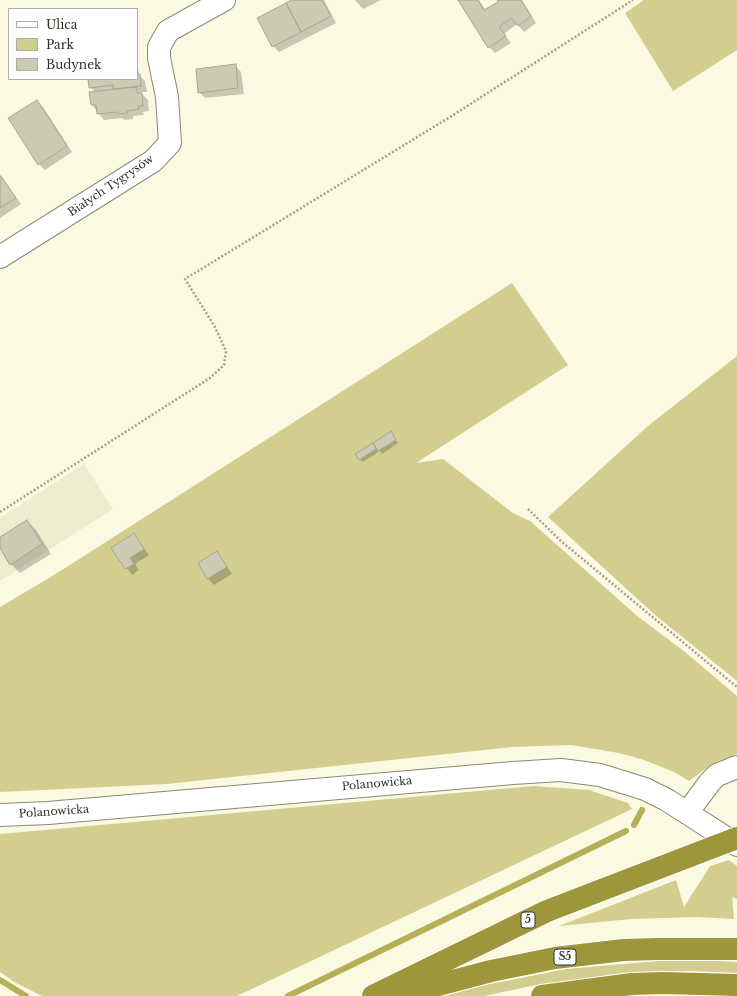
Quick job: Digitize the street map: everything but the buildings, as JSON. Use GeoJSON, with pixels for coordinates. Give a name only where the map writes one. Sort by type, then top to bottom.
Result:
{"type":"FeatureCollection","features":[{"type":"Feature","properties":{"kind":"highway","name":"5"},"geometry":{"type":"LineString","coordinates":[[373,996],[547,911],[737,838]]}},
{"type":"Feature","properties":{"kind":"highway","name":"S5"},"geometry":{"type":"LineString","coordinates":[[397,996],[491,971],[555,958],[624,950],[658,948],[737,949]]}},
{"type":"Feature","properties":{"kind":"highway"},"geometry":{"type":"LineString","coordinates":[[542,996],[632,984],[663,983],[737,985]]}},
{"type":"Feature","properties":{"kind":"street","name":"Białych Tygrysów"},"geometry":{"type":"LineString","coordinates":[[0,257],[153,161],[170,143],[167,97],[159,58],[161,42],[168,31],[175,26],[224,0]]}},
{"type":"Feature","properties":{"kind":"street"},"geometry":{"type":"LineString","coordinates":[[687,813],[710,782],[718,775],[737,767]]}},
{"type":"Feature","properties":{"kind":"street","name":"Polanowicka"},"geometry":{"type":"LineString","coordinates":[[0,815],[64,812],[561,770],[600,775],[625,782],[667,800],[737,845]]}},
{"type":"Feature","properties":{"kind":"path"},"geometry":{"type":"LineString","coordinates":[[0,512],[210,378],[224,365],[226,351],[215,327],[185,279],[450,116],[632,0]]}},
{"type":"Feature","properties":{"kind":"path"},"geometry":{"type":"LineString","coordinates":[[528,509],[567,547],[737,687]]}},
{"type":"Feature","properties":{"kind":"shaded area"},"geometry":{"type":"Polygon","coordinates":[[[84,464],[113,509],[0,581],[0,518],[84,464]]]}},
{"type":"Feature","properties":{"kind":"green space"},"geometry":{"type":"Polygon","coordinates":[[[644,0],[737,0],[737,50],[673,91],[625,13],[644,0]]]}},
{"type":"Feature","properties":{"kind":"green space"},"geometry":{"type":"Polygon","coordinates":[[[512,283],[568,365],[416,463],[443,459],[513,513],[530,521],[636,615],[685,652],[737,696],[737,754],[712,764],[689,781],[674,772],[644,760],[619,753],[571,745],[512,747],[167,784],[0,792],[0,607],[54,575],[512,283]]]}},
{"type":"Feature","properties":{"kind":"green space"},"geometry":{"type":"Polygon","coordinates":[[[737,356],[737,681],[655,615],[548,517],[648,426],[737,356]]]}},
{"type":"Feature","properties":{"kind":"green space"},"geometry":{"type":"Polygon","coordinates":[[[534,786],[589,790],[628,803],[632,809],[237,996],[42,996],[16,983],[0,972],[0,834],[534,786]]]}},
{"type":"Feature","properties":{"kind":"green space"},"geometry":{"type":"Polygon","coordinates":[[[729,860],[737,866],[737,899],[732,897],[734,919],[697,917],[631,919],[559,926],[676,880],[684,907],[710,866],[729,860]]]}},
{"type":"Feature","properties":{"kind":"green space"},"geometry":{"type":"Polygon","coordinates":[[[702,960],[737,962],[737,973],[691,971],[638,973],[536,985],[484,996],[443,996],[490,984],[566,969],[658,961],[702,960]]]}},
{"type":"Feature","properties":{"kind":"waterway"},"geometry":{"type":"LineString","coordinates":[[634,825],[642,810]]}},
{"type":"Feature","properties":{"kind":"waterway"},"geometry":{"type":"LineString","coordinates":[[288,996],[626,831]]}},
{"type":"Feature","properties":{"kind":"waterway"},"geometry":{"type":"LineString","coordinates":[[0,980],[26,996]]}}]}
